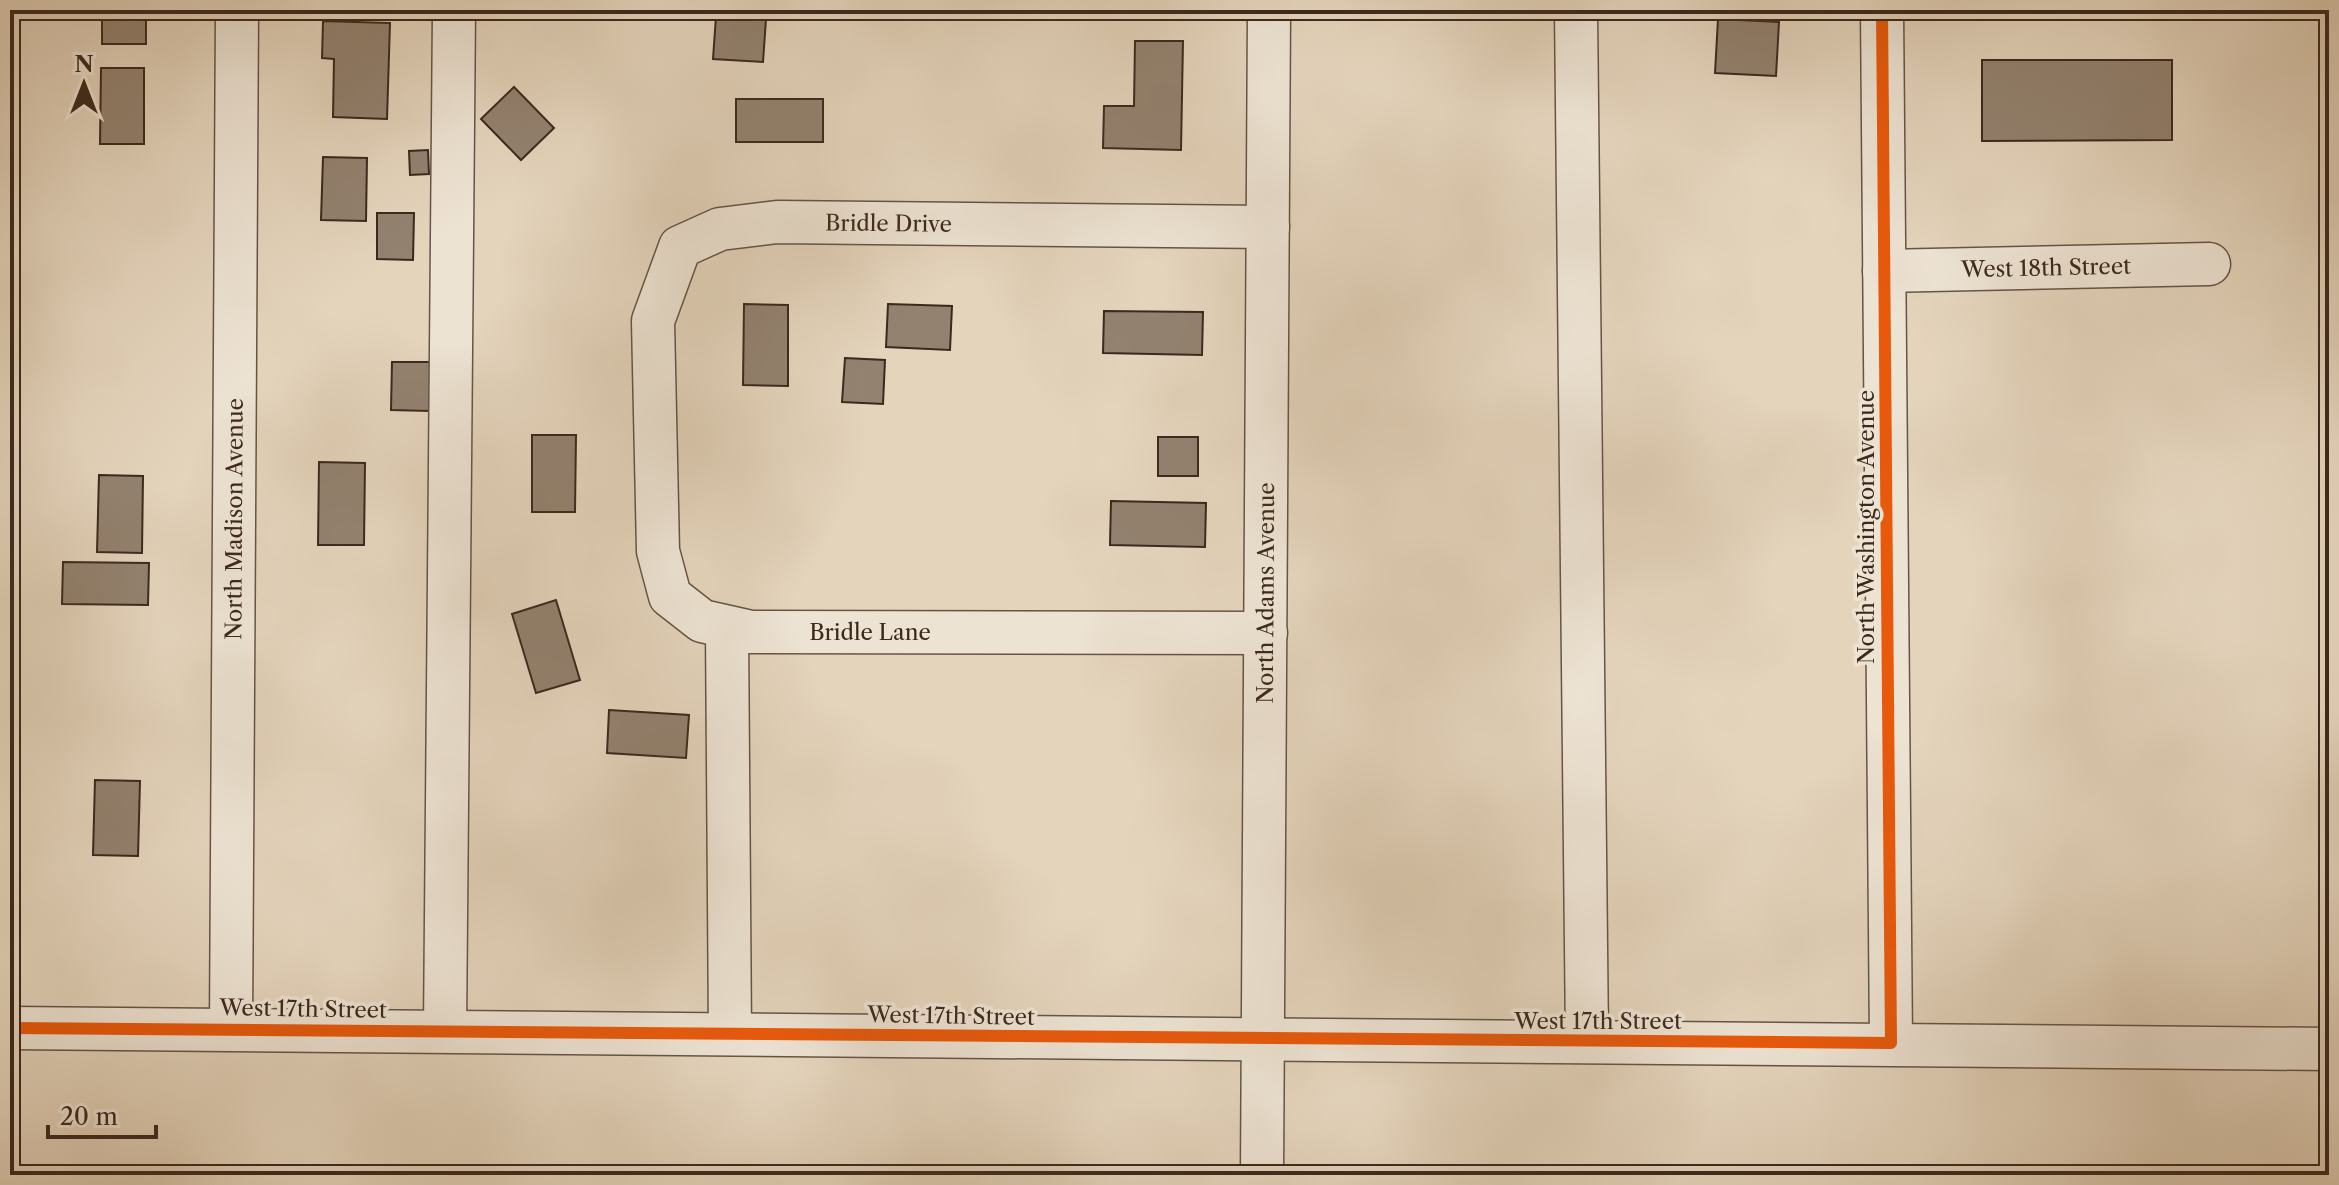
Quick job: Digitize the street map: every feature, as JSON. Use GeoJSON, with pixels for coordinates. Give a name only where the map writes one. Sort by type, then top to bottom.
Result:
{"type":"FeatureCollection","features":[{"type":"Feature","properties":{"kind":"street","name":"North Madison Avenue"},"geometry":{"type":"LineString","coordinates":[[231,1029],[237,10]]}},
{"type":"Feature","properties":{"kind":"street"},"geometry":{"type":"LineString","coordinates":[[445,1031],[454,10]]}},
{"type":"Feature","properties":{"kind":"street","name":"North Adams Avenue"},"geometry":{"type":"LineString","coordinates":[[1262,1175],[1269,10]]}},
{"type":"Feature","properties":{"kind":"street"},"geometry":{"type":"LineString","coordinates":[[1576,10],[1587,1040]]}},
{"type":"Feature","properties":{"kind":"street","name":"North Washington Avenue"},"geometry":{"type":"LineString","coordinates":[[1882,10],[1891,1043]]}},
{"type":"Feature","properties":{"kind":"street","name":"Bridle Drive"},"geometry":{"type":"LineString","coordinates":[[655,411],[653,321],[680,247],[720,229],[777,222],[1268,227]]}},
{"type":"Feature","properties":{"kind":"street","name":"West 18th Street"},"geometry":{"type":"LineString","coordinates":[[1884,271],[2209,264]]}},
{"type":"Feature","properties":{"kind":"street","name":"Bridle Lane"},"geometry":{"type":"LineString","coordinates":[[655,411],[658,551],[670,596],[702,621],[751,632],[1266,633]]}},
{"type":"Feature","properties":{"kind":"street"},"geometry":{"type":"LineString","coordinates":[[727,627],[730,1034]]}},
{"type":"Feature","properties":{"kind":"street","name":"West 17th Street"},"geometry":{"type":"LineString","coordinates":[[10,1028],[2329,1049]]}},
{"type":"Feature","properties":{"kind":"building"},"geometry":{"type":"Polygon","coordinates":[[[102,10],[146,10],[146,44],[102,44],[102,10]]]}},
{"type":"Feature","properties":{"kind":"building"},"geometry":{"type":"Polygon","coordinates":[[[716,16],[766,19],[763,62],[713,59],[716,16]]]}},
{"type":"Feature","properties":{"kind":"building"},"geometry":{"type":"Polygon","coordinates":[[[1718,19],[1779,22],[1776,76],[1715,73],[1718,19]]]}},
{"type":"Feature","properties":{"kind":"building"},"geometry":{"type":"Polygon","coordinates":[[[323,21],[390,23],[387,119],[333,117],[334,59],[322,58],[323,21]]]}},
{"type":"Feature","properties":{"kind":"building"},"geometry":{"type":"Polygon","coordinates":[[[1135,41],[1183,41],[1181,150],[1103,148],[1104,106],[1134,106],[1135,41]]]}},
{"type":"Feature","properties":{"kind":"building"},"geometry":{"type":"Polygon","coordinates":[[[1982,60],[2172,60],[2172,140],[1982,141],[1982,60]]]}},
{"type":"Feature","properties":{"kind":"building"},"geometry":{"type":"Polygon","coordinates":[[[101,68],[144,68],[144,144],[100,144],[101,68]]]}},
{"type":"Feature","properties":{"kind":"building"},"geometry":{"type":"Polygon","coordinates":[[[514,87],[554,128],[521,160],[481,119],[514,87]]]}},
{"type":"Feature","properties":{"kind":"building"},"geometry":{"type":"Polygon","coordinates":[[[736,99],[823,99],[823,142],[736,142],[736,99]]]}},
{"type":"Feature","properties":{"kind":"building"},"geometry":{"type":"Polygon","coordinates":[[[428,150],[429,174],[410,175],[409,151],[428,150]]]}},
{"type":"Feature","properties":{"kind":"building"},"geometry":{"type":"Polygon","coordinates":[[[323,157],[367,158],[366,221],[321,220],[323,157]]]}},
{"type":"Feature","properties":{"kind":"building"},"geometry":{"type":"Polygon","coordinates":[[[377,213],[414,213],[413,260],[377,259],[377,213]]]}},
{"type":"Feature","properties":{"kind":"building"},"geometry":{"type":"Polygon","coordinates":[[[744,304],[788,305],[788,386],[743,385],[744,304]]]}},
{"type":"Feature","properties":{"kind":"building"},"geometry":{"type":"Polygon","coordinates":[[[888,304],[952,306],[950,350],[886,347],[888,304]]]}},
{"type":"Feature","properties":{"kind":"building"},"geometry":{"type":"Polygon","coordinates":[[[1104,311],[1203,312],[1202,355],[1103,353],[1104,311]]]}},
{"type":"Feature","properties":{"kind":"building"},"geometry":{"type":"Polygon","coordinates":[[[845,358],[885,360],[883,404],[842,402],[845,358]]]}},
{"type":"Feature","properties":{"kind":"building"},"geometry":{"type":"Polygon","coordinates":[[[392,362],[430,362],[430,411],[391,410],[392,362]]]}},
{"type":"Feature","properties":{"kind":"building"},"geometry":{"type":"Polygon","coordinates":[[[532,435],[576,435],[575,512],[532,512],[532,435]]]}},
{"type":"Feature","properties":{"kind":"building"},"geometry":{"type":"Polygon","coordinates":[[[1158,437],[1198,437],[1198,476],[1158,476],[1158,437]]]}},
{"type":"Feature","properties":{"kind":"building"},"geometry":{"type":"Polygon","coordinates":[[[319,462],[365,463],[364,545],[318,545],[319,462]]]}},
{"type":"Feature","properties":{"kind":"building"},"geometry":{"type":"Polygon","coordinates":[[[99,475],[143,476],[142,553],[97,552],[99,475]]]}},
{"type":"Feature","properties":{"kind":"building"},"geometry":{"type":"Polygon","coordinates":[[[1111,501],[1206,503],[1205,547],[1110,545],[1111,501]]]}},
{"type":"Feature","properties":{"kind":"building"},"geometry":{"type":"Polygon","coordinates":[[[63,562],[149,563],[148,605],[62,604],[63,562]]]}},
{"type":"Feature","properties":{"kind":"building"},"geometry":{"type":"Polygon","coordinates":[[[556,600],[580,680],[536,693],[512,614],[556,600]]]}},
{"type":"Feature","properties":{"kind":"building"},"geometry":{"type":"Polygon","coordinates":[[[609,710],[689,715],[686,758],[607,753],[609,710]]]}},
{"type":"Feature","properties":{"kind":"building"},"geometry":{"type":"Polygon","coordinates":[[[95,780],[140,781],[138,856],[93,855],[95,780]]]}},
{"type":"Feature","properties":{"kind":"cycle path"},"geometry":{"type":"LineString","coordinates":[[10,1028],[1891,1043],[1882,10]]}}]}
